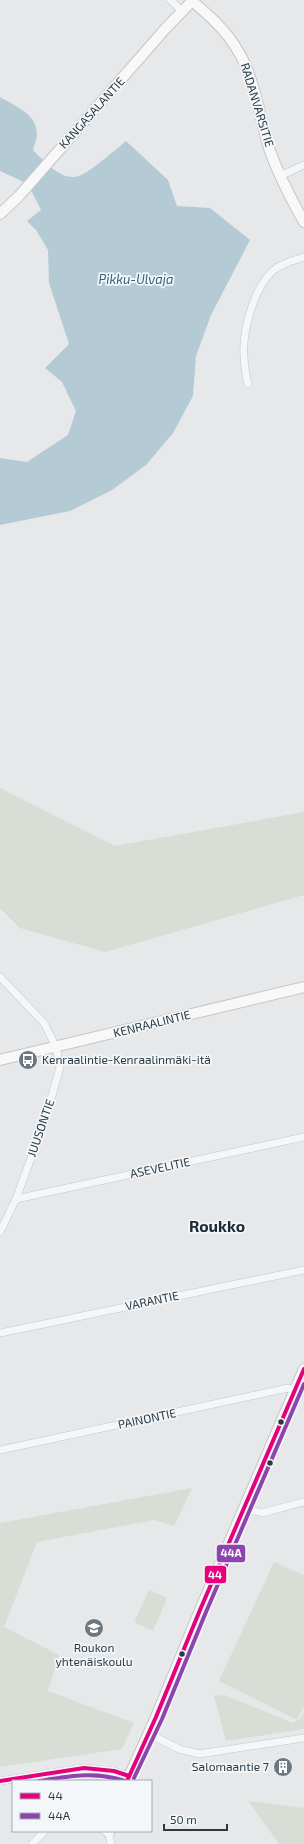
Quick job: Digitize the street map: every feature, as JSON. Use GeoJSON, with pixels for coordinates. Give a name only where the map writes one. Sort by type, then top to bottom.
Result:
{"type":"FeatureCollection","features":[{"type":"Feature","properties":{"kind":"street"},"geometry":{"type":"LineString","coordinates":[[170,0],[182,11]]}},
{"type":"Feature","properties":{"kind":"street","name":"KANGASALANTIE"},"geometry":{"type":"LineString","coordinates":[[0,214],[18,196],[192,0]]}},
{"type":"Feature","properties":{"kind":"street","name":"RADANVARSITIE"},"geometry":{"type":"LineString","coordinates":[[192,0],[217,22],[237,48],[251,80],[262,126],[280,176],[304,222]]}},
{"type":"Feature","properties":{"kind":"street"},"geometry":{"type":"LineString","coordinates":[[280,176],[304,165]]}},
{"type":"Feature","properties":{"kind":"street"},"geometry":{"type":"LineString","coordinates":[[248,384],[244,356],[245,334],[260,288],[266,278],[278,267],[304,257]]}},
{"type":"Feature","properties":{"kind":"street","name":"JUUSONTIE"},"geometry":{"type":"LineString","coordinates":[[0,977],[44,1023],[56,1047],[60,1067],[45,1120],[16,1199],[0,1232]]}},
{"type":"Feature","properties":{"kind":"street","name":"KENRAALINTIE"},"geometry":{"type":"LineString","coordinates":[[0,1060],[304,987]]}},
{"type":"Feature","properties":{"kind":"street","name":"ASEVELITIE"},"geometry":{"type":"LineString","coordinates":[[16,1199],[304,1137]]}},
{"type":"Feature","properties":{"kind":"street","name":"VARANTIE"},"geometry":{"type":"LineString","coordinates":[[0,1333],[304,1270]]}},
{"type":"Feature","properties":{"kind":"street"},"geometry":{"type":"LineString","coordinates":[[0,1781],[84,1768],[114,1771],[128,1778],[149,1734],[202,1603],[304,1369]]}},
{"type":"Feature","properties":{"kind":"street","name":"PAINONTIE"},"geometry":{"type":"LineString","coordinates":[[0,1450],[288,1388],[295,1390]]}},
{"type":"Feature","properties":{"kind":"street"},"geometry":{"type":"LineString","coordinates":[[244,1508],[262,1513],[304,1502]]}},
{"type":"Feature","properties":{"kind":"street"},"geometry":{"type":"LineString","coordinates":[[149,1734],[179,1749],[199,1754],[304,1738]]}},
{"type":"Feature","properties":{"kind":"street"},"geometry":{"type":"LineString","coordinates":[[32,1844],[44,1832]]}},
{"type":"Feature","properties":{"kind":"street"},"geometry":{"type":"LineString","coordinates":[[107,1832],[111,1844]]}},
{"type":"Feature","properties":{"kind":"shaded area"},"geometry":{"type":"Polygon","coordinates":[[[0,788],[115,846],[304,812],[304,895],[105,952],[20,928],[0,908],[0,788]]]}},
{"type":"Feature","properties":{"kind":"shaded area"},"geometry":{"type":"Polygon","coordinates":[[[192,1488],[174,1526],[154,1520],[37,1542],[4,1627],[59,1655],[48,1691],[134,1723],[122,1749],[0,1767],[0,1523],[192,1488]]]}},
{"type":"Feature","properties":{"kind":"shaded area"},"geometry":{"type":"Polygon","coordinates":[[[274,1562],[304,1575],[304,1706],[297,1720],[219,1681],[274,1562]]]}},
{"type":"Feature","properties":{"kind":"shaded area"},"geometry":{"type":"Polygon","coordinates":[[[149,1590],[167,1598],[153,1631],[134,1622],[149,1590]]]}},
{"type":"Feature","properties":{"kind":"shaded area"},"geometry":{"type":"Polygon","coordinates":[[[225,1695],[293,1723],[300,1719],[304,1712],[304,1729],[226,1741],[214,1696],[225,1695]]]}},
{"type":"Feature","properties":{"kind":"shaded area"},"geometry":{"type":"Polygon","coordinates":[[[98,1777],[102,1780],[63,1780],[98,1777]]]}},
{"type":"Feature","properties":{"kind":"shaded area"},"geometry":{"type":"Polygon","coordinates":[[[248,1801],[304,1808],[304,1844],[279,1844],[248,1801]]]}},
{"type":"Feature","properties":{"kind":"water","name":"Pikku-Ulvaja"},"geometry":{"type":"Polygon","coordinates":[[[0,97],[24,111],[33,121],[36,127],[37,138],[33,150],[48,165],[60,173],[66,176],[79,176],[89,171],[126,141],[168,180],[177,206],[210,208],[250,240],[211,315],[196,356],[193,396],[173,433],[146,465],[112,490],[70,511],[0,525],[0,458],[27,462],[68,435],[76,411],[62,382],[45,368],[69,344],[49,283],[48,250],[36,230],[27,221],[41,210],[28,184],[0,171],[0,97]]]}},
{"type":"Feature","properties":{"kind":"transit line","name":"44"},"geometry":{"type":"LineString","coordinates":[[127,1780],[156,1717],[200,1610],[304,1369]]}},
{"type":"Feature","properties":{"kind":"transit line","name":"44A"},"geometry":{"type":"LineString","coordinates":[[134,1778],[162,1719],[206,1612],[304,1384]]}},
{"type":"Feature","properties":{"kind":"transit line","name":"44"},"geometry":{"type":"LineString","coordinates":[[0,1781],[84,1768],[114,1771],[129,1776]]}},
{"type":"Feature","properties":{"kind":"transit line","name":"44A"},"geometry":{"type":"LineString","coordinates":[[46,1780],[82,1775],[103,1776],[121,1780]]}},
{"type":"Feature","properties":{"kind":"place","name":"Kenraalintie-Kenraalinmäki-itä"},"geometry":{"type":"Point","coordinates":[28,1060]}},
{"type":"Feature","properties":{"kind":"place","name":"Roukon yhtenäiskoulu"},"geometry":{"type":"Point","coordinates":[94,1628]}},
{"type":"Feature","properties":{"kind":"place","name":"Salomaantie 7"},"geometry":{"type":"Point","coordinates":[283,1767]}},
{"type":"Feature","properties":{"kind":"district","name":"Roukko"},"geometry":{"type":"Point","coordinates":[217,1226]}}]}
